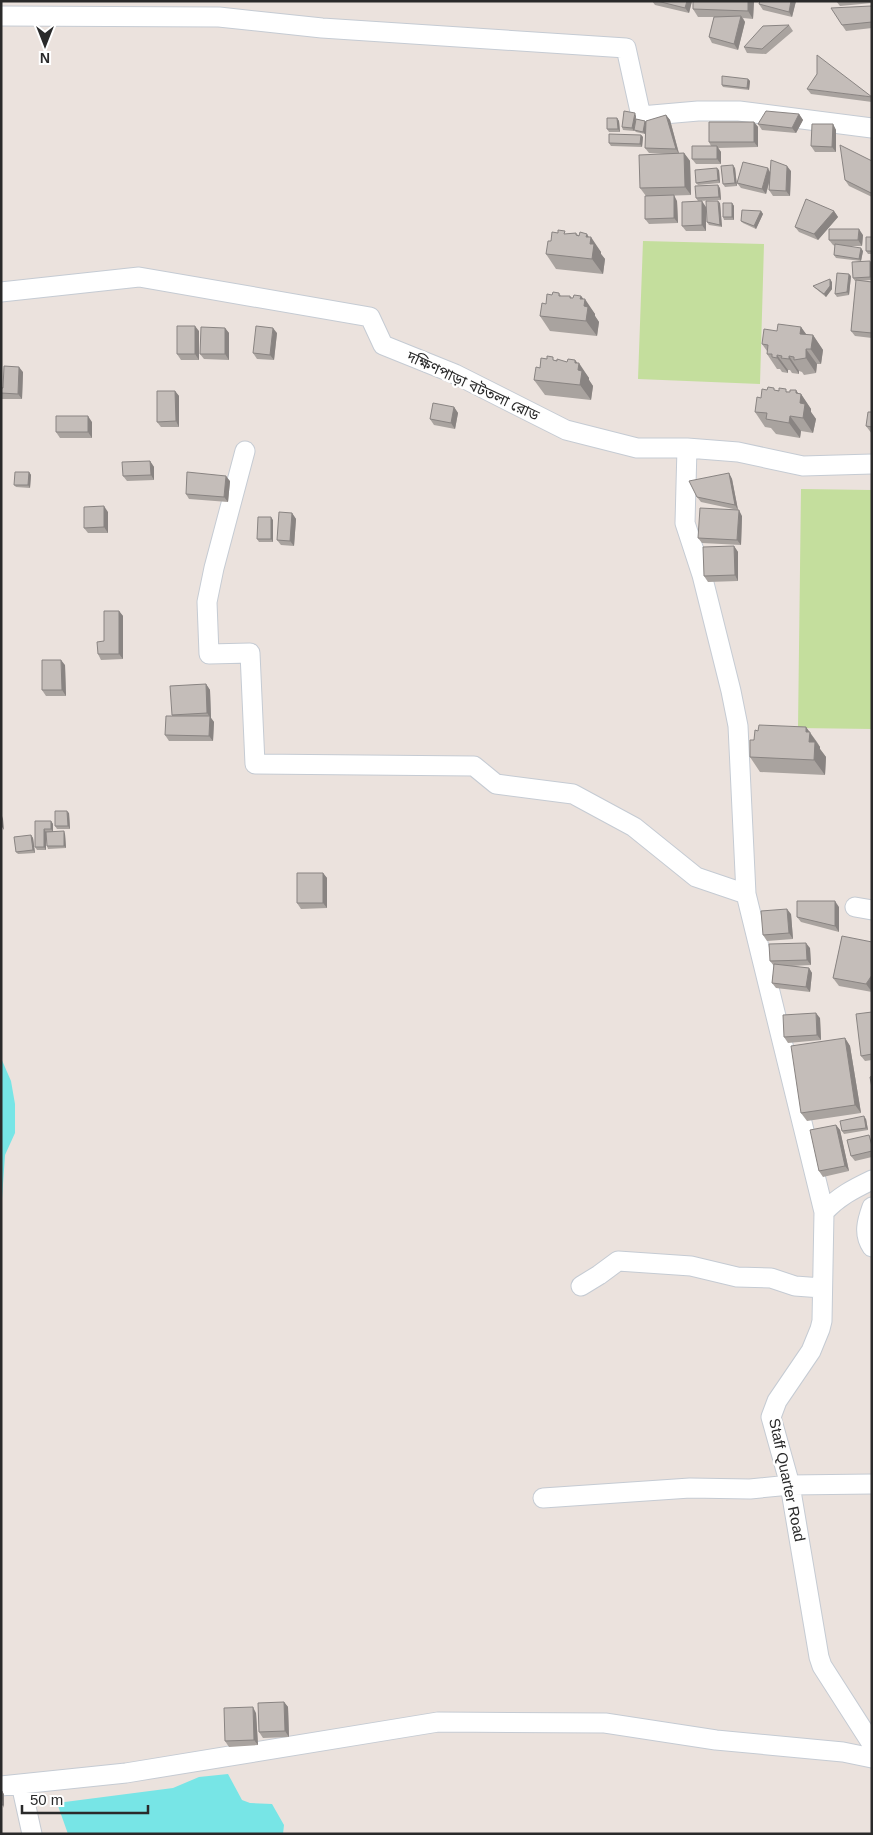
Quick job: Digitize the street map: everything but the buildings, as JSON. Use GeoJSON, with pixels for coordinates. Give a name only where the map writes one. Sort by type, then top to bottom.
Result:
{"type":"FeatureCollection","features":[{"type":"Feature","properties":{"kind":"street"},"geometry":{"type":"LineString","coordinates":[[1,16],[219,9],[322,28],[626,48],[641,116],[698,111],[739,111],[872,128]]}},
{"type":"Feature","properties":{"kind":"street","name":"দক্ষিণপাড়া বটতলা রোড"},"geometry":{"type":"LineString","coordinates":[[1,292],[139,277],[370,317],[383,345],[455,374],[566,430],[637,448],[686,448],[738,452],[803,466],[872,464]]}},
{"type":"Feature","properties":{"kind":"street","name":"Staff Quarter Road"},"geometry":{"type":"LineString","coordinates":[[686,448],[685,522],[702,575],[738,726],[746,894],[824,1212],[822,1321],[820,1329],[811,1350],[777,1401],[771,1417],[790,1485],[822,1666],[872,1744]]}},
{"type":"Feature","properties":{"kind":"street"},"geometry":{"type":"LineString","coordinates":[[245,451],[214,568],[207,602],[209,654],[250,653],[256,764],[474,766],[496,784],[573,794],[634,827],[696,877],[746,894]]}},
{"type":"Feature","properties":{"kind":"street"},"geometry":{"type":"LineString","coordinates":[[824,1212],[850,1190],[872,1180]]}},
{"type":"Feature","properties":{"kind":"street"},"geometry":{"type":"LineString","coordinates":[[872,1207],[867,1225],[867,1239],[872,1247]]}},
{"type":"Feature","properties":{"kind":"street"},"geometry":{"type":"LineString","coordinates":[[581,1286],[618,1261],[691,1266],[737,1277],[771,1278],[795,1286],[822,1288]]}},
{"type":"Feature","properties":{"kind":"street"},"geometry":{"type":"LineString","coordinates":[[543,1498],[690,1488],[750,1489],[790,1485],[872,1484]]}},
{"type":"Feature","properties":{"kind":"street"},"geometry":{"type":"LineString","coordinates":[[1,1786],[126,1773],[438,1722],[605,1723],[716,1740],[843,1752],[872,1758]]}},
{"type":"Feature","properties":{"kind":"street"},"geometry":{"type":"LineString","coordinates":[[21,1784],[32,1834]]}},
{"type":"Feature","properties":{"kind":"green space"},"geometry":{"type":"Polygon","coordinates":[[[643,241],[764,244],[760,384],[638,379],[643,241]]]}},
{"type":"Feature","properties":{"kind":"green space"},"geometry":{"type":"Polygon","coordinates":[[[801,489],[872,490],[872,729],[798,728],[801,489]]]}},
{"type":"Feature","properties":{"kind":"water"},"geometry":{"type":"Polygon","coordinates":[[[1,1058],[11,1081],[15,1104],[15,1133],[5,1155],[1,1213],[1,1058]]]}},
{"type":"Feature","properties":{"kind":"water"},"geometry":{"type":"Polygon","coordinates":[[[228,1774],[242,1800],[250,1803],[272,1804],[284,1825],[283,1834],[68,1834],[57,1803],[173,1788],[199,1777],[228,1774]]]}}]}
